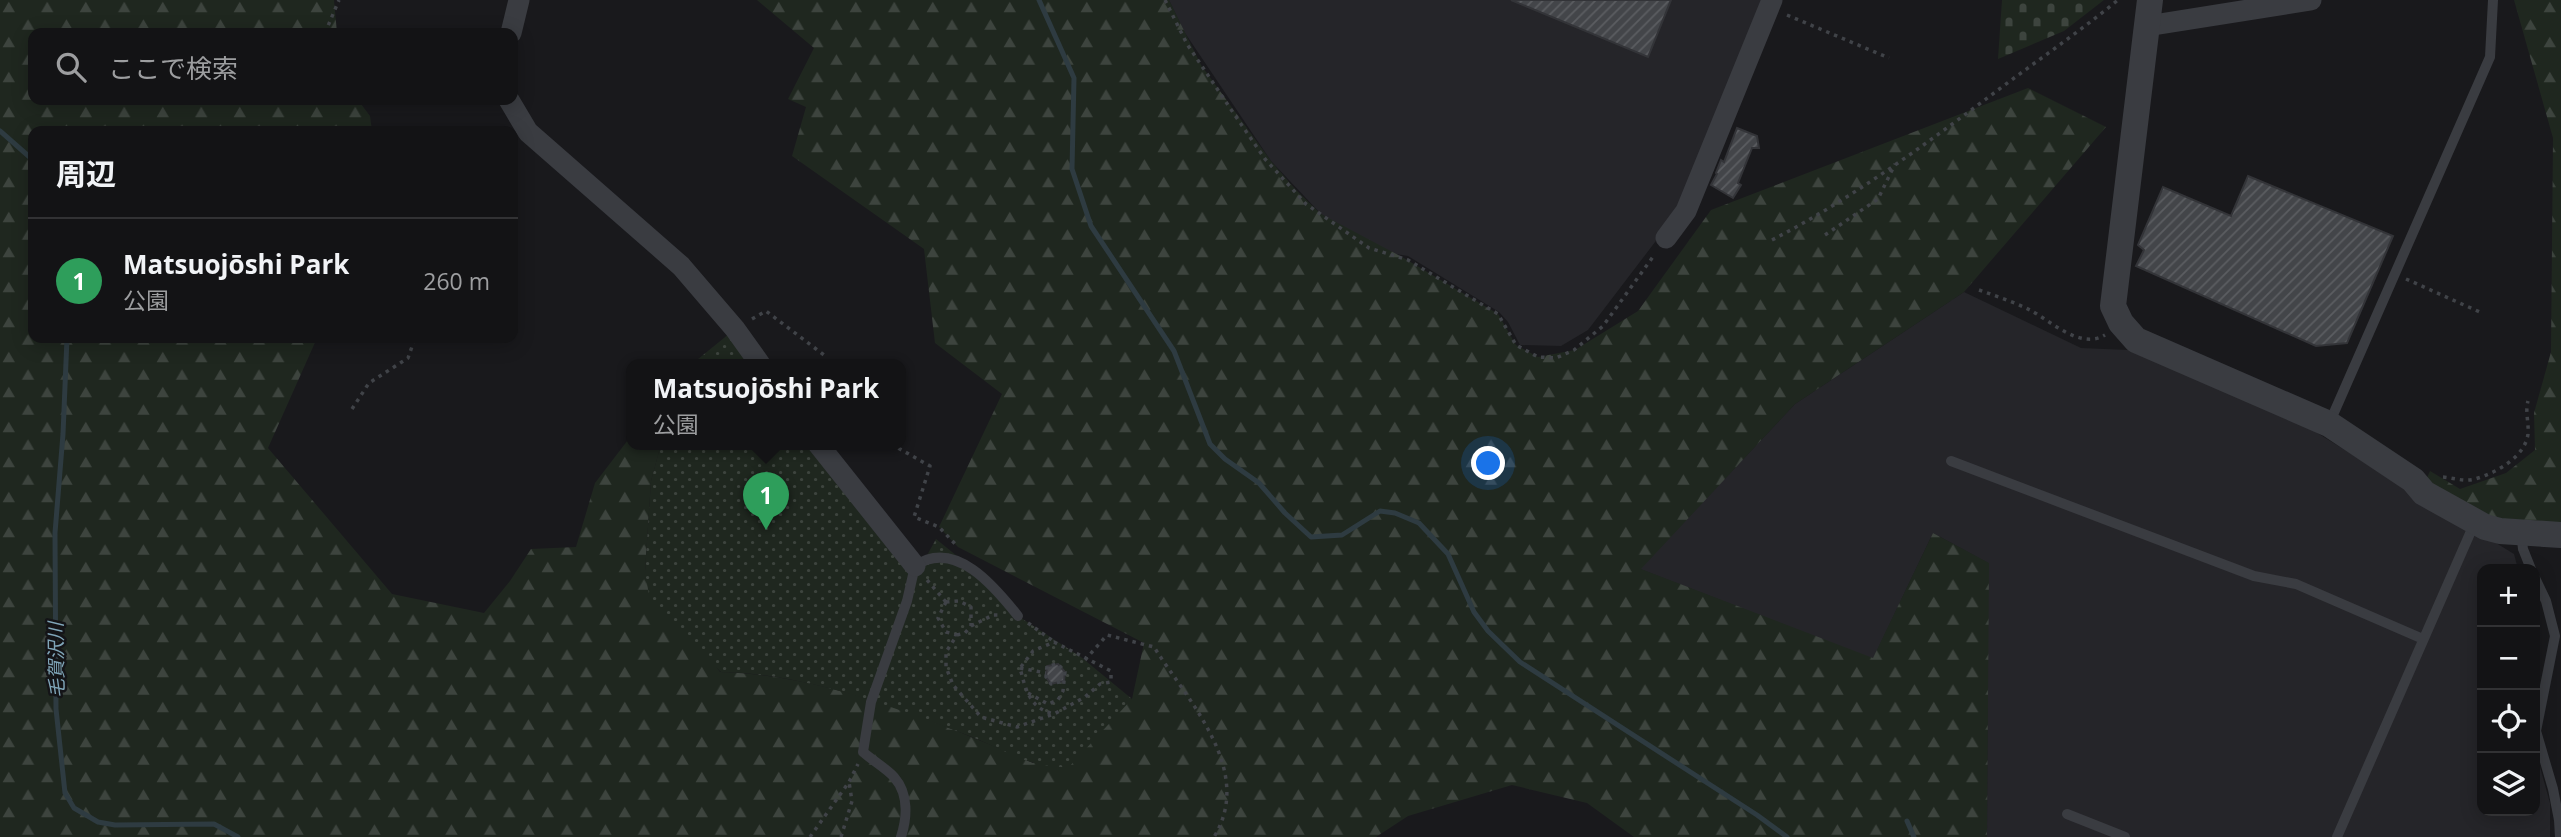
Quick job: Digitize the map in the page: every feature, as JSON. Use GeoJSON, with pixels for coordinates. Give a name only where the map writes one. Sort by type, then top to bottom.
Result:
{"type":"FeatureCollection","features":[{"type":"Feature","properties":{"kind":"street"},"geometry":{"type":"LineString","coordinates":[[512,28],[519,0]]}},
{"type":"Feature","properties":{"kind":"street"},"geometry":{"type":"LineString","coordinates":[[2311,0],[2149,13],[2113,306],[2121,323],[2136,340],[2329,424],[2413,480],[2424,493],[2475,522],[2500,531],[2561,535]]}},
{"type":"Feature","properties":{"kind":"street"},"geometry":{"type":"LineString","coordinates":[[1666,238],[1686,211],[1771,4]]}},
{"type":"Feature","properties":{"kind":"street"},"geometry":{"type":"LineString","coordinates":[[512,105],[528,132],[681,266],[735,328],[757,359]]}},
{"type":"Feature","properties":{"kind":"street"},"geometry":{"type":"LineString","coordinates":[[823,450],[915,566]]}},
{"type":"Feature","properties":{"kind":"lane"},"geometry":{"type":"LineString","coordinates":[[2329,424],[2490,57],[2493,0]]}},
{"type":"Feature","properties":{"kind":"lane"},"geometry":{"type":"LineString","coordinates":[[1951,461],[2254,576],[2296,584],[2423,639]]}},
{"type":"Feature","properties":{"kind":"lane"},"geometry":{"type":"LineString","coordinates":[[2337,837],[2475,522]]}},
{"type":"Feature","properties":{"kind":"lane"},"geometry":{"type":"LineString","coordinates":[[2521,532],[2522,549],[2528,564]]}},
{"type":"Feature","properties":{"kind":"lane"},"geometry":{"type":"LineString","coordinates":[[901,837],[906,804],[903,795],[895,778],[863,752],[871,702],[907,601],[915,566],[925,559],[938,557],[952,559],[973,569],[998,591],[1018,617]]}},
{"type":"Feature","properties":{"kind":"lane"},"geometry":{"type":"LineString","coordinates":[[2540,588],[2555,636],[2536,732],[2553,789],[2560,837]]}},
{"type":"Feature","properties":{"kind":"lane"},"geometry":{"type":"LineString","coordinates":[[2067,814],[2125,837]]}},
{"type":"Feature","properties":{"kind":"path"},"geometry":{"type":"LineString","coordinates":[[327,28],[339,0]]}},
{"type":"Feature","properties":{"kind":"path"},"geometry":{"type":"LineString","coordinates":[[1165,0],[1187,44],[1265,159],[1306,204],[1369,248],[1408,260],[1498,314],[1516,345],[1538,357],[1556,358],[1574,351],[1603,326],[1666,238]]}},
{"type":"Feature","properties":{"kind":"path"},"geometry":{"type":"LineString","coordinates":[[1772,240],[1821,214],[1895,164],[2118,0]]}},
{"type":"Feature","properties":{"kind":"path"},"geometry":{"type":"LineString","coordinates":[[1771,4],[1889,58]]}},
{"type":"Feature","properties":{"kind":"path"},"geometry":{"type":"LineString","coordinates":[[1825,236],[1878,199],[1895,164]]}},
{"type":"Feature","properties":{"kind":"path"},"geometry":{"type":"LineString","coordinates":[[2394,274],[2482,313]]}},
{"type":"Feature","properties":{"kind":"path"},"geometry":{"type":"LineString","coordinates":[[1979,290],[2032,311],[2070,334],[2086,339],[2101,337],[2121,323]]}},
{"type":"Feature","properties":{"kind":"path"},"geometry":{"type":"LineString","coordinates":[[735,328],[766,310],[824,355],[823,359]]}},
{"type":"Feature","properties":{"kind":"path"},"geometry":{"type":"LineString","coordinates":[[352,409],[369,383],[408,358],[413,343]]}},
{"type":"Feature","properties":{"kind":"path"},"geometry":{"type":"LineString","coordinates":[[2413,480],[2421,476],[2475,479],[2516,457],[2528,434],[2528,401]]}},
{"type":"Feature","properties":{"kind":"path"},"geometry":{"type":"LineString","coordinates":[[902,450],[930,466],[914,517],[939,527],[958,547],[952,559]]}},
{"type":"Feature","properties":{"kind":"path"},"geometry":{"type":"LineString","coordinates":[[915,566],[946,602]]}},
{"type":"Feature","properties":{"kind":"path"},"geometry":{"type":"LineString","coordinates":[[959,601],[971,607],[971,626],[965,633],[957,635],[946,632],[938,618],[946,602],[959,601]]}},
{"type":"Feature","properties":{"kind":"path"},"geometry":{"type":"LineString","coordinates":[[957,635],[946,652],[946,667],[953,685],[981,717],[1017,727],[1054,714],[1084,697],[1100,684],[1111,682],[1111,671],[1054,642],[1033,651],[1020,668]]}},
{"type":"Feature","properties":{"kind":"path"},"geometry":{"type":"LineString","coordinates":[[1085,660],[1107,635],[1154,647],[1211,732],[1226,772],[1226,802],[1214,837]]}},
{"type":"Feature","properties":{"kind":"path"},"geometry":{"type":"LineString","coordinates":[[1026,691],[1048,704],[1058,700],[1064,681],[1065,672],[1058,664],[1047,666],[1046,677],[1051,684],[1064,681]]}},
{"type":"Feature","properties":{"kind":"path"},"geometry":{"type":"LineString","coordinates":[[1020,668],[1026,691],[1033,704],[1054,714]]}},
{"type":"Feature","properties":{"kind":"path"},"geometry":{"type":"LineString","coordinates":[[1020,668],[1046,673]]}},
{"type":"Feature","properties":{"kind":"path"},"geometry":{"type":"LineString","coordinates":[[810,837],[849,782],[863,752]]}},
{"type":"Feature","properties":{"kind":"path"},"geometry":{"type":"LineString","coordinates":[[841,837],[852,801],[849,782]]}},
{"type":"Feature","properties":{"kind":"shaded area"},"geometry":{"type":"Polygon","coordinates":[[[1169,0],[1765,0],[1681,208],[1588,330],[1561,346],[1520,345],[1508,322],[1499,312],[1408,256],[1389,253],[1370,245],[1321,214],[1271,161],[1185,33],[1169,0]]]}},
{"type":"Feature","properties":{"kind":"shaded area"},"geometry":{"type":"Polygon","coordinates":[[[1964,292],[2081,348],[2128,350],[2301,423],[2514,554],[2517,564],[2477,564],[2477,816],[2540,816],[2540,767],[2550,803],[2550,837],[1987,837],[1988,563],[1933,533],[1873,659],[1640,569],[1795,404],[1964,292]]]}},
{"type":"Feature","properties":{"kind":"green space"},"geometry":{"type":"Polygon","coordinates":[[[0,0],[334,0],[337,28],[28,28],[28,105],[362,105],[370,116],[371,126],[28,126],[28,343],[315,343],[268,448],[392,594],[484,613],[531,549],[576,547],[595,483],[626,443],[626,450],[659,450],[651,481],[645,572],[720,672],[761,675],[841,691],[958,731],[1033,763],[1132,699],[1144,643],[958,547],[939,527],[1002,394],[935,343],[924,249],[792,156],[806,107],[788,99],[814,48],[757,0],[1169,0],[1201,65],[1271,161],[1296,190],[1321,214],[1402,257],[1498,314],[1516,345],[1538,357],[1575,350],[1638,311],[1711,210],[2028,88],[2106,127],[1964,292],[1795,404],[1641,569],[1873,658],[1933,533],[1989,563],[1987,837],[1634,837],[1587,803],[1512,785],[1408,816],[1376,837],[0,837],[0,0]]]}},
{"type":"Feature","properties":{"kind":"green space"},"geometry":{"type":"Polygon","coordinates":[[[2002,0],[2104,0],[2064,31],[1998,59],[2002,0]]]}},
{"type":"Feature","properties":{"kind":"green space"},"geometry":{"type":"Polygon","coordinates":[[[2514,0],[2561,0],[2561,526],[2489,517],[2426,480],[2430,471],[2460,489],[2506,473],[2535,450],[2534,413],[2551,352],[2553,138],[2514,0]]]}},
{"type":"Feature","properties":{"kind":"green space"},"geometry":{"type":"Polygon","coordinates":[[[735,329],[756,359],[698,359],[735,329]]]}},
{"type":"Feature","properties":{"kind":"green space"},"geometry":{"type":"Polygon","coordinates":[[[659,450],[823,450],[914,566],[925,559],[936,539],[973,569],[1018,616],[1081,657],[1132,699],[1068,768],[1031,762],[975,738],[846,693],[784,678],[721,672],[651,606],[645,572],[651,481],[659,450]]]}},
{"type":"Feature","properties":{"kind":"building"},"geometry":{"type":"Polygon","coordinates":[[[1511,0],[1671,0],[1648,57],[1511,0]]]}},
{"type":"Feature","properties":{"kind":"building"},"geometry":{"type":"Polygon","coordinates":[[[1737,128],[1757,136],[1759,148],[1752,148],[1738,183],[1741,185],[1733,198],[1711,185],[1721,160],[1724,162],[1737,128]]]}},
{"type":"Feature","properties":{"kind":"building"},"geometry":{"type":"Polygon","coordinates":[[[2248,176],[2393,236],[2347,343],[2316,346],[2136,266],[2144,250],[2138,245],[2163,187],[2231,216],[2248,176]]]}},
{"type":"Feature","properties":{"kind":"building"},"geometry":{"type":"Polygon","coordinates":[[[1058,664],[1065,672],[1064,681],[1051,684],[1046,677],[1047,666],[1058,664]]]}},
{"type":"Feature","properties":{"kind":"waterway"},"geometry":{"type":"LineString","coordinates":[[1039,0],[1074,78],[1072,169],[1091,226],[1174,351],[1210,444],[1225,459],[1259,483],[1311,537],[1342,535],[1380,511],[1395,513],[1419,523],[1448,554],[1474,612],[1488,631],[1520,662],[1787,837]]}},
{"type":"Feature","properties":{"kind":"waterway","name":"毛賀沢川"},"geometry":{"type":"LineString","coordinates":[[0,131],[28,156]]}},
{"type":"Feature","properties":{"kind":"waterway","name":"毛賀沢川"},"geometry":{"type":"LineString","coordinates":[[67,343],[55,533],[56,709],[65,793],[74,808],[98,822],[115,825],[214,824],[238,837]]}},
{"type":"Feature","properties":{"kind":"waterway"},"geometry":{"type":"LineString","coordinates":[[1907,821],[1914,837]]}},
{"type":"Feature","properties":{"kind":"place","name":"Matsuojōshi Park"},"geometry":{"type":"Point","coordinates":[766,530]}}]}
